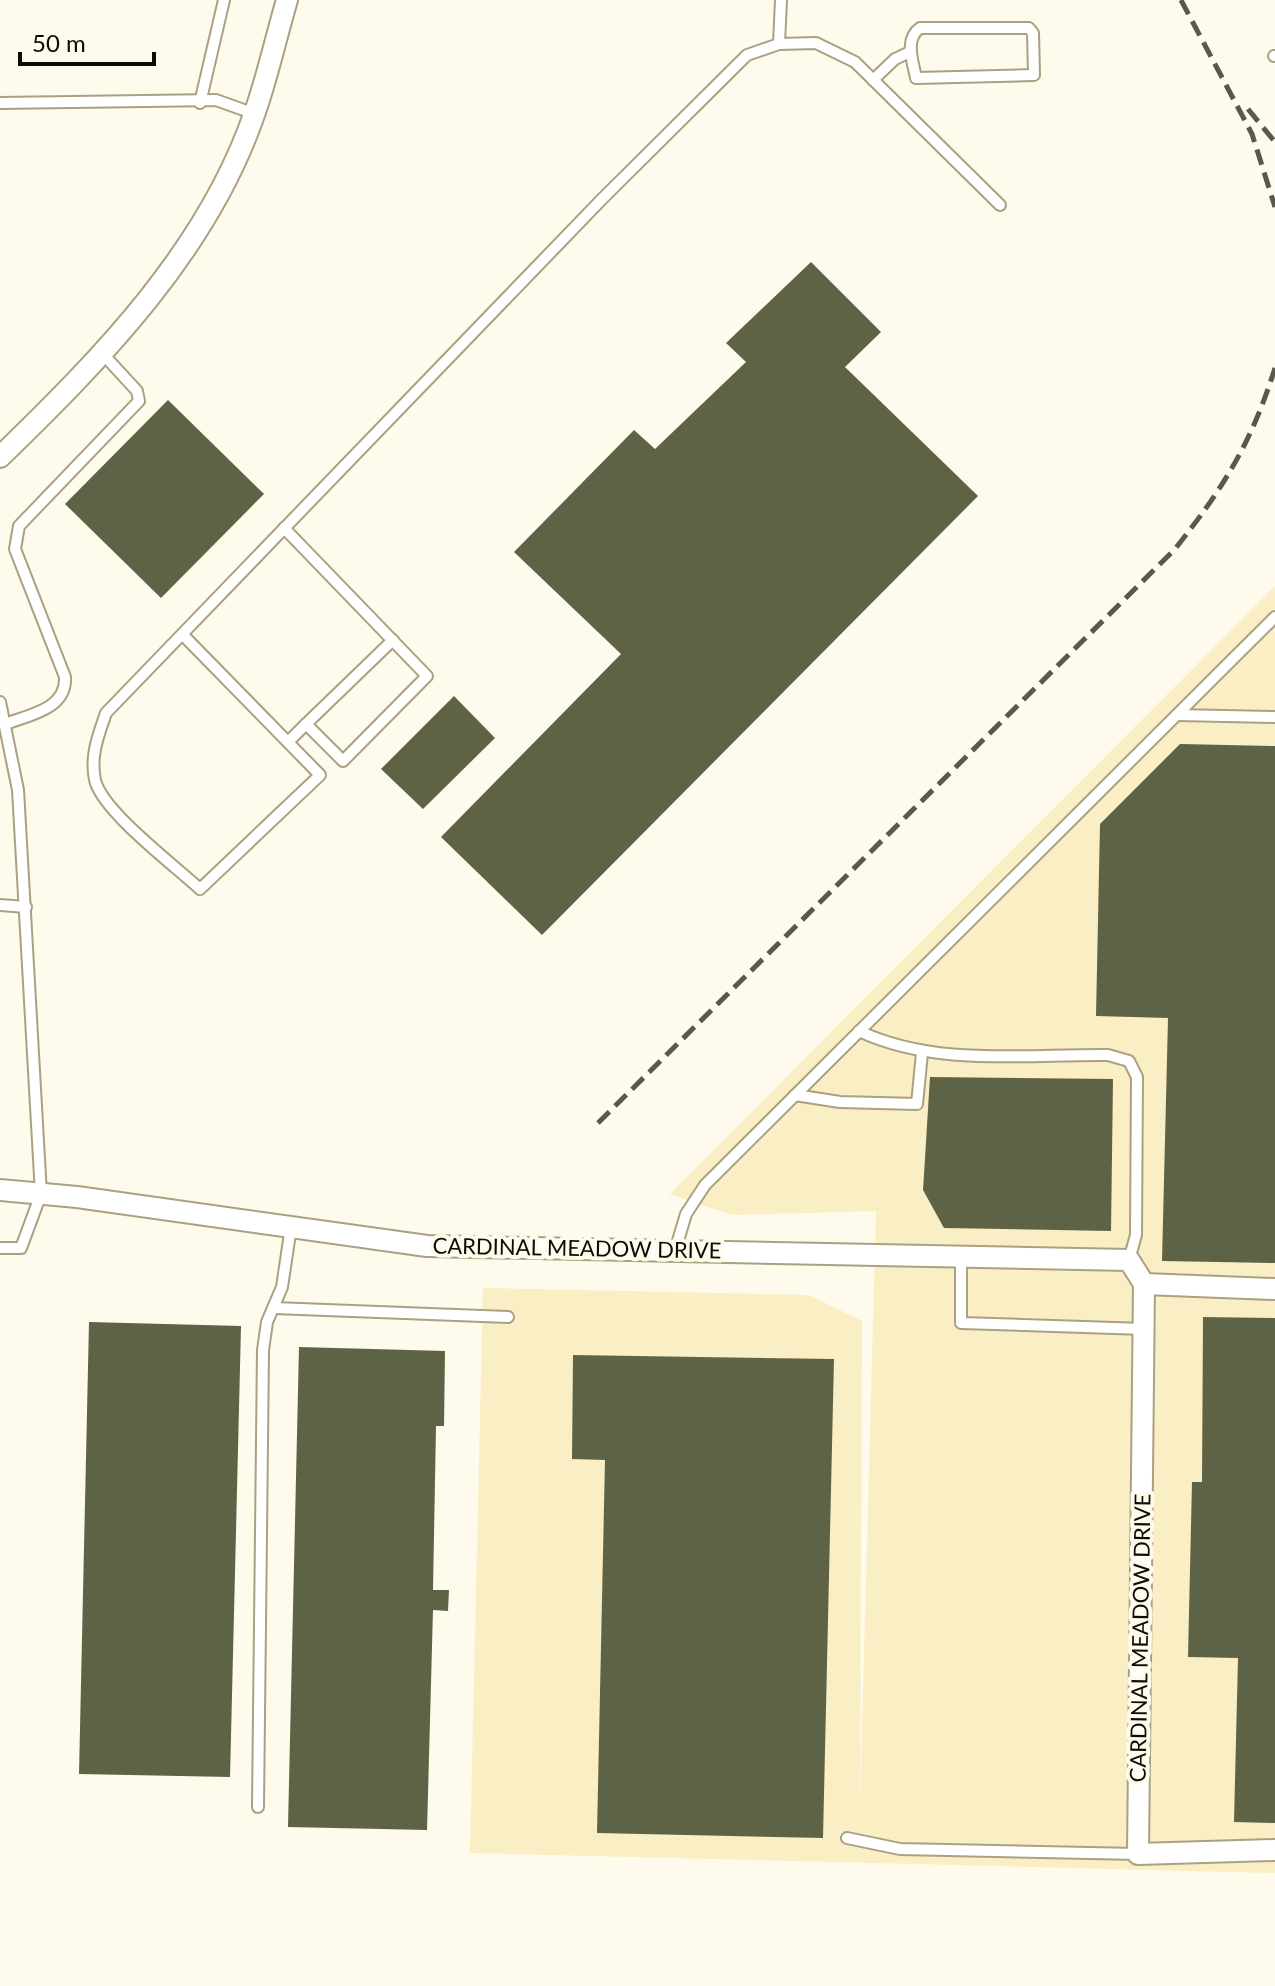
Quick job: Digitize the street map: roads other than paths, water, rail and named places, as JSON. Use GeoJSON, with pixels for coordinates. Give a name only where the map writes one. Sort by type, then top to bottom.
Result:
{"type":"FeatureCollection","features":[{"type":"Feature","properties":{"kind":"street"},"geometry":{"type":"LineString","coordinates":[[0,457],[102,353],[158,290],[213,205],[255,114],[287,0]]}},
{"type":"Feature","properties":{"kind":"street","name":"CARDINAL MEADOW DRIVE"},"geometry":{"type":"LineString","coordinates":[[0,1190],[427,1246],[1129,1260]]}},
{"type":"Feature","properties":{"kind":"street"},"geometry":{"type":"LineString","coordinates":[[1129,1260],[1144,1284],[1275,1289]]}},
{"type":"Feature","properties":{"kind":"street","name":"CARDINAL MEADOW DRIVE"},"geometry":{"type":"LineString","coordinates":[[1138,1854],[1144,1284]]}},
{"type":"Feature","properties":{"kind":"street"},"geometry":{"type":"LineString","coordinates":[[1138,1854],[1275,1850]]}},
{"type":"Feature","properties":{"kind":"lane"},"geometry":{"type":"LineString","coordinates":[[200,103],[224,0]]}},
{"type":"Feature","properties":{"kind":"lane"},"geometry":{"type":"LineString","coordinates":[[779,44],[781,0]]}},
{"type":"Feature","properties":{"kind":"lane"},"geometry":{"type":"LineString","coordinates":[[920,28],[1029,28],[1033,33],[1036,71],[1030,77],[916,78],[910,52],[913,34],[920,28]]}},
{"type":"Feature","properties":{"kind":"lane"},"geometry":{"type":"LineString","coordinates":[[182,634],[320,775],[200,889],[117,814],[96,783],[93,751],[106,713],[182,634],[284,528],[603,198],[747,55],[779,44],[816,43],[855,62],[1000,205]]}},
{"type":"Feature","properties":{"kind":"lane"},"geometry":{"type":"LineString","coordinates":[[873,80],[895,59],[910,52]]}},
{"type":"Feature","properties":{"kind":"lane"},"geometry":{"type":"LineString","coordinates":[[0,103],[200,103],[216,100],[255,114]]}},
{"type":"Feature","properties":{"kind":"lane"},"geometry":{"type":"LineString","coordinates":[[5,724],[48,707],[60,699],[66,688],[65,677],[15,549],[15,536],[19,526],[139,401],[137,391],[102,353]]}},
{"type":"Feature","properties":{"kind":"lane"},"geometry":{"type":"LineString","coordinates":[[284,528],[427,676],[343,761],[306,724]]}},
{"type":"Feature","properties":{"kind":"lane"},"geometry":{"type":"LineString","coordinates":[[675,1251],[686,1214],[705,1185],[1275,617]]}},
{"type":"Feature","properties":{"kind":"lane"},"geometry":{"type":"LineString","coordinates":[[288,742],[393,640]]}},
{"type":"Feature","properties":{"kind":"lane"},"geometry":{"type":"LineString","coordinates":[[0,702],[18,790],[41,1194],[21,1248],[0,1248]]}},
{"type":"Feature","properties":{"kind":"lane"},"geometry":{"type":"LineString","coordinates":[[1177,715],[1275,717]]}},
{"type":"Feature","properties":{"kind":"lane"},"geometry":{"type":"LineString","coordinates":[[0,905],[26,907]]}},
{"type":"Feature","properties":{"kind":"lane"},"geometry":{"type":"LineString","coordinates":[[859,1031],[885,1043],[922,1053],[1108,1055],[1129,1061],[1137,1077],[1136,1235],[1129,1260]]}},
{"type":"Feature","properties":{"kind":"lane"},"geometry":{"type":"LineString","coordinates":[[795,1095],[840,1102],[917,1104],[922,1053]]}},
{"type":"Feature","properties":{"kind":"lane"},"geometry":{"type":"LineString","coordinates":[[258,1807],[263,1350],[267,1322],[282,1287],[291,1227]]}},
{"type":"Feature","properties":{"kind":"lane"},"geometry":{"type":"LineString","coordinates":[[961,1256],[961,1323],[1144,1329]]}},
{"type":"Feature","properties":{"kind":"lane"},"geometry":{"type":"LineString","coordinates":[[274,1308],[508,1317]]}},
{"type":"Feature","properties":{"kind":"lane"},"geometry":{"type":"LineString","coordinates":[[847,1838],[875,1847],[900,1849],[1138,1854]]}},
{"type":"Feature","properties":{"kind":"railway"},"geometry":{"type":"LineString","coordinates":[[1181,0],[1252,134],[1275,207]]}},
{"type":"Feature","properties":{"kind":"railway"},"geometry":{"type":"LineString","coordinates":[[1248,109],[1275,142]]}},
{"type":"Feature","properties":{"kind":"railway"},"geometry":{"type":"LineString","coordinates":[[598,1123],[1175,549],[1234,464],[1256,420],[1275,368]]}}]}
